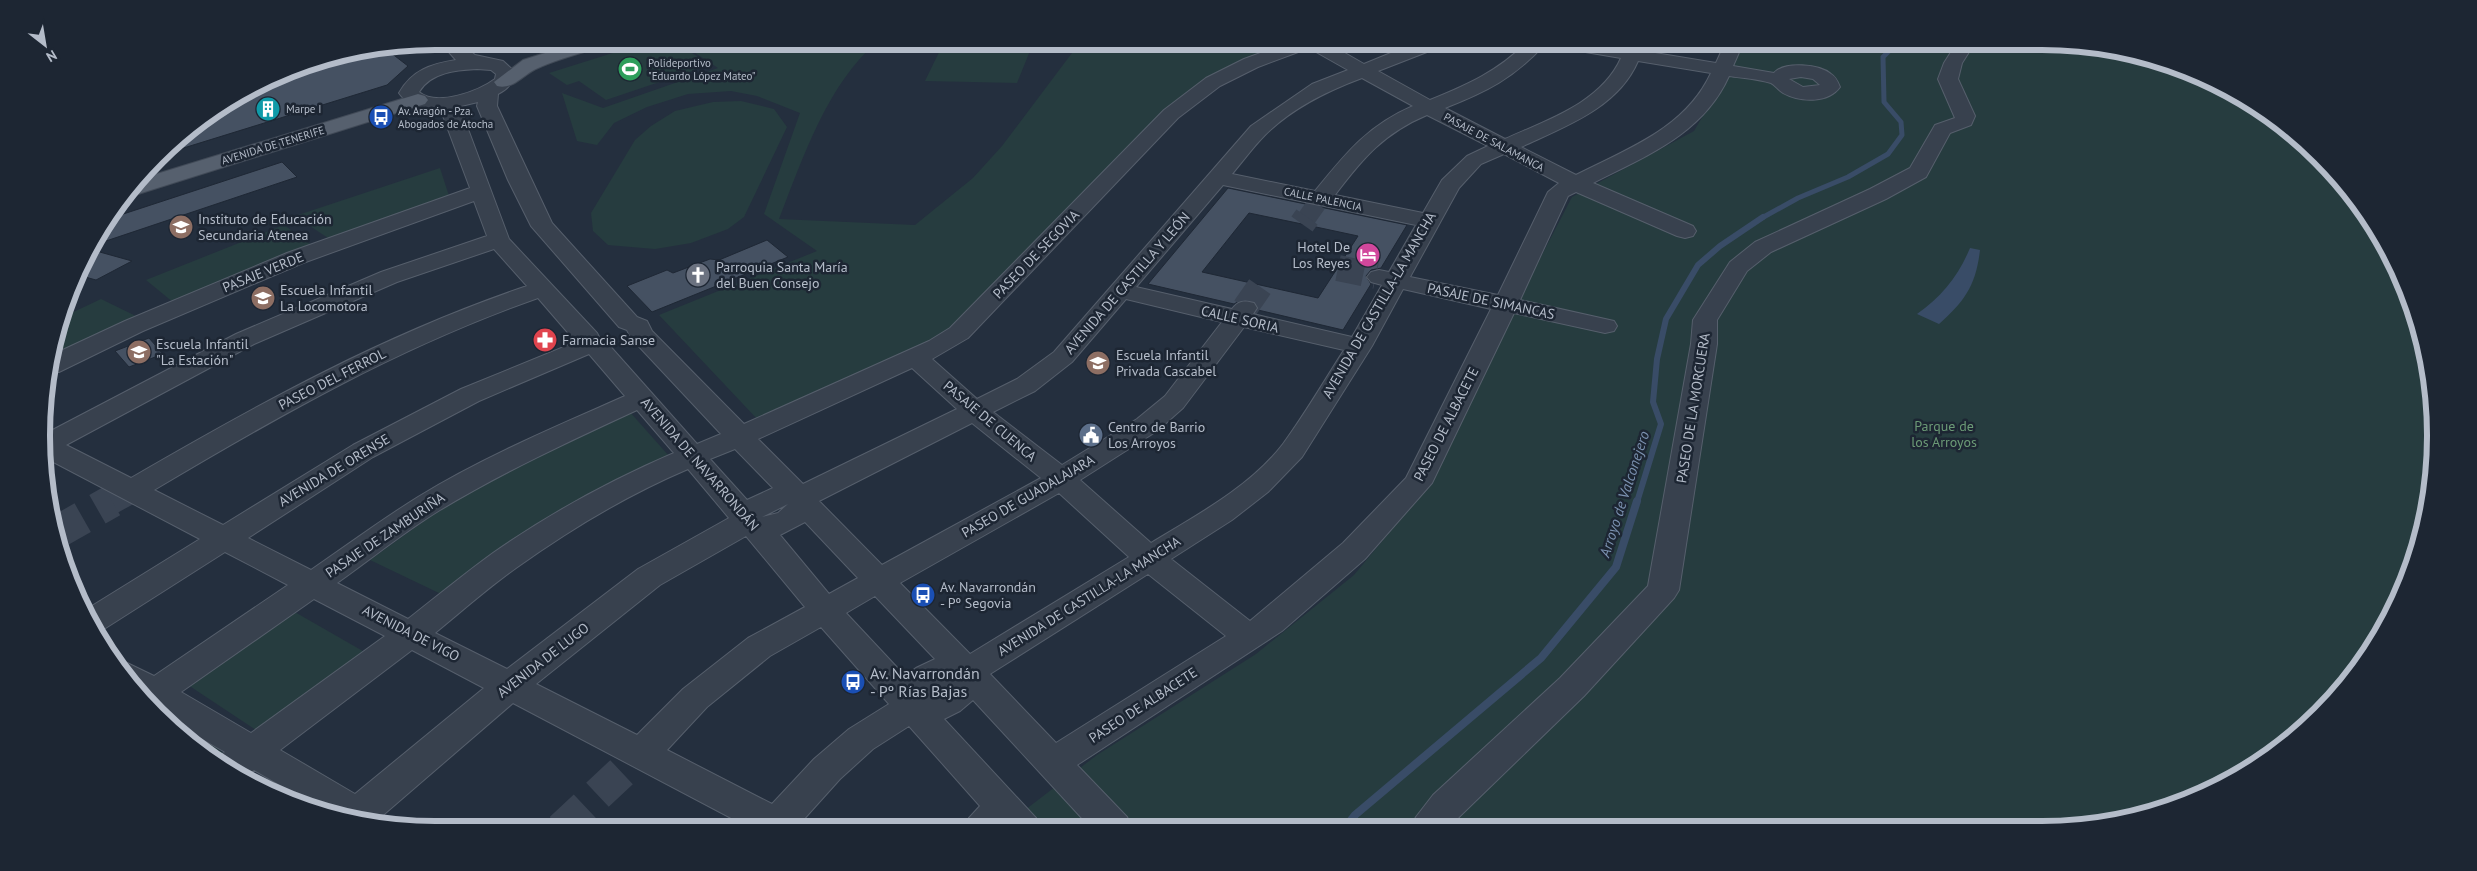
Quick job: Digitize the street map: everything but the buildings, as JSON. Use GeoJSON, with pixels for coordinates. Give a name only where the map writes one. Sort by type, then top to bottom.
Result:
{"type":"FeatureCollection","features":[{"type":"Feature","properties":{"kind":"main road"},"geometry":{"type":"LineString","coordinates":[[496,80],[558,50]]}},
{"type":"Feature","properties":{"kind":"main road"},"geometry":{"type":"LineString","coordinates":[[496,80],[530,64],[574,50]]}},
{"type":"Feature","properties":{"kind":"main road","name":"AVENIDA DE TENERIFE"},"geometry":{"type":"LineString","coordinates":[[156,171],[400,95],[425,90]]}},
{"type":"Feature","properties":{"kind":"main road","name":"AVENIDA DE TENERIFE"},"geometry":{"type":"LineString","coordinates":[[143,185],[425,90]]}},
{"type":"Feature","properties":{"kind":"street"},"geometry":{"type":"LineString","coordinates":[[425,90],[448,62],[450,50]]}},
{"type":"Feature","properties":{"kind":"street"},"geometry":{"type":"LineString","coordinates":[[456,50],[465,58],[477,63],[496,80]]}},
{"type":"Feature","properties":{"kind":"street","name":"PASEO DE SEGOVIA"},"geometry":{"type":"LineString","coordinates":[[241,760],[411,634],[504,561],[610,496],[692,455],[804,409],[915,357],[960,333],[1171,114],[1213,82],[1251,63],[1286,50]]}},
{"type":"Feature","properties":{"kind":"street","name":"PASAJE DE SALAMANCA"},"geometry":{"type":"LineString","coordinates":[[1326,50],[1428,107],[1577,184],[1685,231]]}},
{"type":"Feature","properties":{"kind":"street","name":"AVENIDA DE CASTILLA Y LEÓN"},"geometry":{"type":"LineString","coordinates":[[800,499],[1026,385],[1063,357],[1122,291],[1258,130],[1284,110],[1319,88],[1416,50]]}},
{"type":"Feature","properties":{"kind":"street"},"geometry":{"type":"LineString","coordinates":[[1320,199],[1365,145],[1380,132],[1411,114],[1468,92],[1502,74],[1528,50]]}},
{"type":"Feature","properties":{"kind":"street","name":"AVENIDA DE CASTILLA-LA MANCHA"},"geometry":{"type":"LineString","coordinates":[[779,821],[826,769],[854,745],[911,706],[948,702],[966,671],[1150,559],[1222,513],[1258,485],[1292,451],[1358,346],[1386,278],[1428,221],[1450,185],[1474,160],[1562,121],[1598,100],[1624,73],[1634,50]]}},
{"type":"Feature","properties":{"kind":"street"},"geometry":{"type":"LineString","coordinates":[[1643,50],[1721,69],[1779,79]]}},
{"type":"Feature","properties":{"kind":"street","name":"PASEO DE ALBACETE"},"geometry":{"type":"LineString","coordinates":[[1052,763],[1271,623],[1354,550],[1418,483],[1472,375],[1504,304],[1559,192],[1662,140],[1691,118],[1716,83],[1730,50]]}},
{"type":"Feature","properties":{"kind":"street","name":"PASEO DE LA MORCUERA"},"geometry":{"type":"LineString","coordinates":[[1434,821],[1446,806],[1572,687],[1662,590],[1674,534],[1704,344],[1705,320],[1738,266],[1763,247],[1878,194],[1918,172],[1942,129],[1964,121],[1965,116],[1948,79],[1953,63],[1961,50]]}},
{"type":"Feature","properties":{"kind":"street"},"geometry":{"type":"LineString","coordinates":[[425,90],[452,65],[477,63]]}},
{"type":"Feature","properties":{"kind":"street"},"geometry":{"type":"LineString","coordinates":[[425,90],[465,100],[496,80]]}},
{"type":"Feature","properties":{"kind":"street"},"geometry":{"type":"LineString","coordinates":[[496,80],[487,106],[541,225],[634,327],[966,671],[1107,821]]}},
{"type":"Feature","properties":{"kind":"street","name":"AVENIDA DE NAVARRONDÁN"},"geometry":{"type":"LineString","coordinates":[[425,90],[452,113],[499,239],[642,398],[824,609],[911,706],[1002,821]]}},
{"type":"Feature","properties":{"kind":"street","name":"CALLE PALENCIA"},"geometry":{"type":"LineString","coordinates":[[1217,177],[1428,221]]}},
{"type":"Feature","properties":{"kind":"street","name":"PASAJE VERDE"},"geometry":{"type":"LineString","coordinates":[[57,363],[134,326],[295,258],[481,191]]}},
{"type":"Feature","properties":{"kind":"street"},"geometry":{"type":"LineString","coordinates":[[50,441],[245,339],[389,277],[499,239],[527,237],[541,225]]}},
{"type":"Feature","properties":{"kind":"street","name":"PASAJE DE SIMANCAS"},"geometry":{"type":"LineString","coordinates":[[1386,278],[1605,326]]}},
{"type":"Feature","properties":{"kind":"street","name":"PASEO DEL FERROL"},"geometry":{"type":"LineString","coordinates":[[132,490],[266,412],[375,357],[444,325],[542,289]]}},
{"type":"Feature","properties":{"kind":"street","name":"CALLE SORIA"},"geometry":{"type":"LineString","coordinates":[[1122,291],[1242,313],[1358,346]]}},
{"type":"Feature","properties":{"kind":"street","name":"PASEO DE GUADALAJARA"},"geometry":{"type":"LineString","coordinates":[[642,753],[695,698],[759,647],[824,609],[1060,479],[1128,438],[1174,402],[1242,313]]}},
{"type":"Feature","properties":{"kind":"street","name":"AVENIDA DE ORENSE"},"geometry":{"type":"LineString","coordinates":[[97,619],[224,537],[372,446],[470,395],[593,344],[622,343],[634,327]]}},
{"type":"Feature","properties":{"kind":"street","name":"PASAJE DE CUENCA"},"geometry":{"type":"LineString","coordinates":[[915,357],[975,411],[1060,479],[1150,559],[1249,638]]}},
{"type":"Feature","properties":{"kind":"street","name":"PASAJE DE ZAMBURIÑA"},"geometry":{"type":"LineString","coordinates":[[152,696],[458,486],[522,452],[642,398]]}},
{"type":"Feature","properties":{"kind":"street","name":"AVENIDA DE VIGO"},"geometry":{"type":"LineString","coordinates":[[51,449],[642,753],[766,821]]}},
{"type":"Feature","properties":{"kind":"street","name":"AVENIDA DE LUGO"},"geometry":{"type":"LineString","coordinates":[[358,814],[511,685],[649,577],[750,523],[788,520],[800,499]]}},
{"type":"Feature","properties":{"kind":"street"},"geometry":{"type":"LineString","coordinates":[[158,702],[241,760],[336,808]]}},
{"type":"Feature","properties":{"kind":"green space","name":"Polideportivo \"Eduardo López Mateo\""},"geometry":{"type":"Polygon","coordinates":[[[622,50],[688,50],[710,65],[606,100],[579,81],[567,85],[549,73],[622,50]]]}},
{"type":"Feature","properties":{"kind":"green space"},"geometry":{"type":"Polygon","coordinates":[[[691,50],[868,50],[844,78],[818,123],[779,219],[915,225],[973,178],[1002,146],[1074,50],[1279,50],[1227,70],[948,336],[759,421],[659,315],[817,251],[764,214],[800,113],[757,96],[731,91],[688,94],[647,107],[614,123],[597,145],[577,141],[562,93],[603,108],[718,68],[691,50]]]}},
{"type":"Feature","properties":{"kind":"green space"},"geometry":{"type":"Polygon","coordinates":[[[940,50],[1030,50],[1017,83],[925,81],[940,50]]]}},
{"type":"Feature","properties":{"kind":"green space","name":"Parque de los Arroyos"},"geometry":{"type":"Polygon","coordinates":[[[1742,50],[2041,50],[2092,53],[2117,57],[2165,70],[2189,79],[2256,115],[2296,146],[2331,181],[2347,201],[2362,221],[2387,265],[2398,288],[2414,336],[2420,360],[2426,410],[2427,436],[2424,486],[2420,511],[2407,559],[2398,583],[2375,628],[2362,650],[2331,690],[2296,725],[2276,741],[2256,756],[2212,781],[2165,801],[2117,814],[2092,818],[2041,821],[1010,821],[1097,755],[1256,654],[1354,575],[1429,485],[1519,299],[1572,197],[1694,131],[1742,50]]]}},
{"type":"Feature","properties":{"kind":"green space"},"geometry":{"type":"Polygon","coordinates":[[[741,101],[774,109],[787,127],[744,217],[728,229],[691,243],[655,249],[608,245],[593,231],[591,213],[635,140],[651,126],[675,111],[713,102],[741,101]]]}},
{"type":"Feature","properties":{"kind":"green space"},"geometry":{"type":"Polygon","coordinates":[[[440,168],[449,196],[328,238],[295,216],[440,168]]]}},
{"type":"Feature","properties":{"kind":"green space"},"geometry":{"type":"Polygon","coordinates":[[[284,225],[313,246],[174,303],[146,280],[284,225]]]}},
{"type":"Feature","properties":{"kind":"green space"},"geometry":{"type":"Polygon","coordinates":[[[101,299],[140,318],[57,358],[69,314],[101,299]]]}},
{"type":"Feature","properties":{"kind":"green space"},"geometry":{"type":"Polygon","coordinates":[[[629,411],[669,456],[441,594],[370,560],[431,516],[524,459],[629,411]]]}},
{"type":"Feature","properties":{"kind":"green space"},"geometry":{"type":"Polygon","coordinates":[[[293,611],[368,654],[262,734],[185,683],[293,611]]]}},
{"type":"Feature","properties":{"kind":"green space"},"geometry":{"type":"Polygon","coordinates":[[[182,726],[231,758],[228,760],[221,756],[182,726]]]}},
{"type":"Feature","properties":{"kind":"water"},"geometry":{"type":"Polygon","coordinates":[[[1970,248],[1980,250],[1976,273],[1968,292],[1956,308],[1939,324],[1917,314],[1942,293],[1955,277],[1970,248]]]}},
{"type":"Feature","properties":{"kind":"waterway","name":"Arroyo de Valconejero"},"geometry":{"type":"LineString","coordinates":[[1760,219],[1798,198],[1848,177],[1888,154],[1902,135],[1901,122],[1884,102],[1883,57],[1890,50]]}},
{"type":"Feature","properties":{"kind":"waterway","name":"Arroyo de Valconejero"},"geometry":{"type":"LineString","coordinates":[[1637,502],[1661,424],[1653,402],[1657,359],[1666,319],[1698,265],[1720,246],[1760,219]]}},
{"type":"Feature","properties":{"kind":"waterway","name":"Arroyo de Valconejero"},"geometry":{"type":"LineString","coordinates":[[1350,821],[1355,815],[1541,658],[1616,567],[1637,501]]}},
{"type":"Feature","properties":{"kind":"tunnel"},"geometry":{"type":"LineString","coordinates":[[1306,219],[1320,199]]}},
{"type":"Feature","properties":{"kind":"tunnel"},"geometry":{"type":"LineString","coordinates":[[1302,224],[1307,217]]}},
{"type":"Feature","properties":{"kind":"tunnel"},"geometry":{"type":"LineString","coordinates":[[1338,268],[1376,276]]}},
{"type":"Feature","properties":{"kind":"tunnel"},"geometry":{"type":"LineString","coordinates":[[1245,308],[1261,285]]}},
{"type":"Feature","properties":{"kind":"tunnel"},"geometry":{"type":"LineString","coordinates":[[110,502],[132,490]]}},
{"type":"Feature","properties":{"kind":"tunnel"},"geometry":{"type":"LineString","coordinates":[[62,530],[112,501]]}},
{"type":"Feature","properties":{"kind":"tunnel"},"geometry":{"type":"LineString","coordinates":[[570,821],[642,753]]}},
{"type":"Feature","properties":{"kind":"place","name":"Polideportivo \"Eduardo López Mateo\""},"geometry":{"type":"Point","coordinates":[630,69]}},
{"type":"Feature","properties":{"kind":"place","name":"Marpe I"},"geometry":{"type":"Point","coordinates":[268,109]}},
{"type":"Feature","properties":{"kind":"place","name":"Av. Aragón - Pza. Abogados de Atocha"},"geometry":{"type":"Point","coordinates":[381,117]}},
{"type":"Feature","properties":{"kind":"place","name":"Instituto de Educación Secundaria Atenea"},"geometry":{"type":"Point","coordinates":[181,227]}},
{"type":"Feature","properties":{"kind":"place","name":"Hotel De Los Reyes"},"geometry":{"type":"Point","coordinates":[1368,255]}},
{"type":"Feature","properties":{"kind":"place","name":"Parroquia Santa María del Buen Consejo"},"geometry":{"type":"Point","coordinates":[698,275]}},
{"type":"Feature","properties":{"kind":"place","name":"Escuela Infantil La Locomotora"},"geometry":{"type":"Point","coordinates":[263,298]}},
{"type":"Feature","properties":{"kind":"place","name":"Farmacia Sanse"},"geometry":{"type":"Point","coordinates":[545,340]}},
{"type":"Feature","properties":{"kind":"place","name":"Escuela Infantil \"La Estación\""},"geometry":{"type":"Point","coordinates":[139,352]}},
{"type":"Feature","properties":{"kind":"place","name":"Escuela Infantil Privada Cascabel"},"geometry":{"type":"Point","coordinates":[1098,363]}},
{"type":"Feature","properties":{"kind":"place","name":"Centro de Barrio Los Arroyos"},"geometry":{"type":"Point","coordinates":[1091,435]}},
{"type":"Feature","properties":{"kind":"place","name":"Av. Navarrondán - Pº Segovia"},"geometry":{"type":"Point","coordinates":[923,595]}},
{"type":"Feature","properties":{"kind":"place","name":"Av. Navarrondán - Pº Rías Bajas"},"geometry":{"type":"Point","coordinates":[853,682]}}]}
